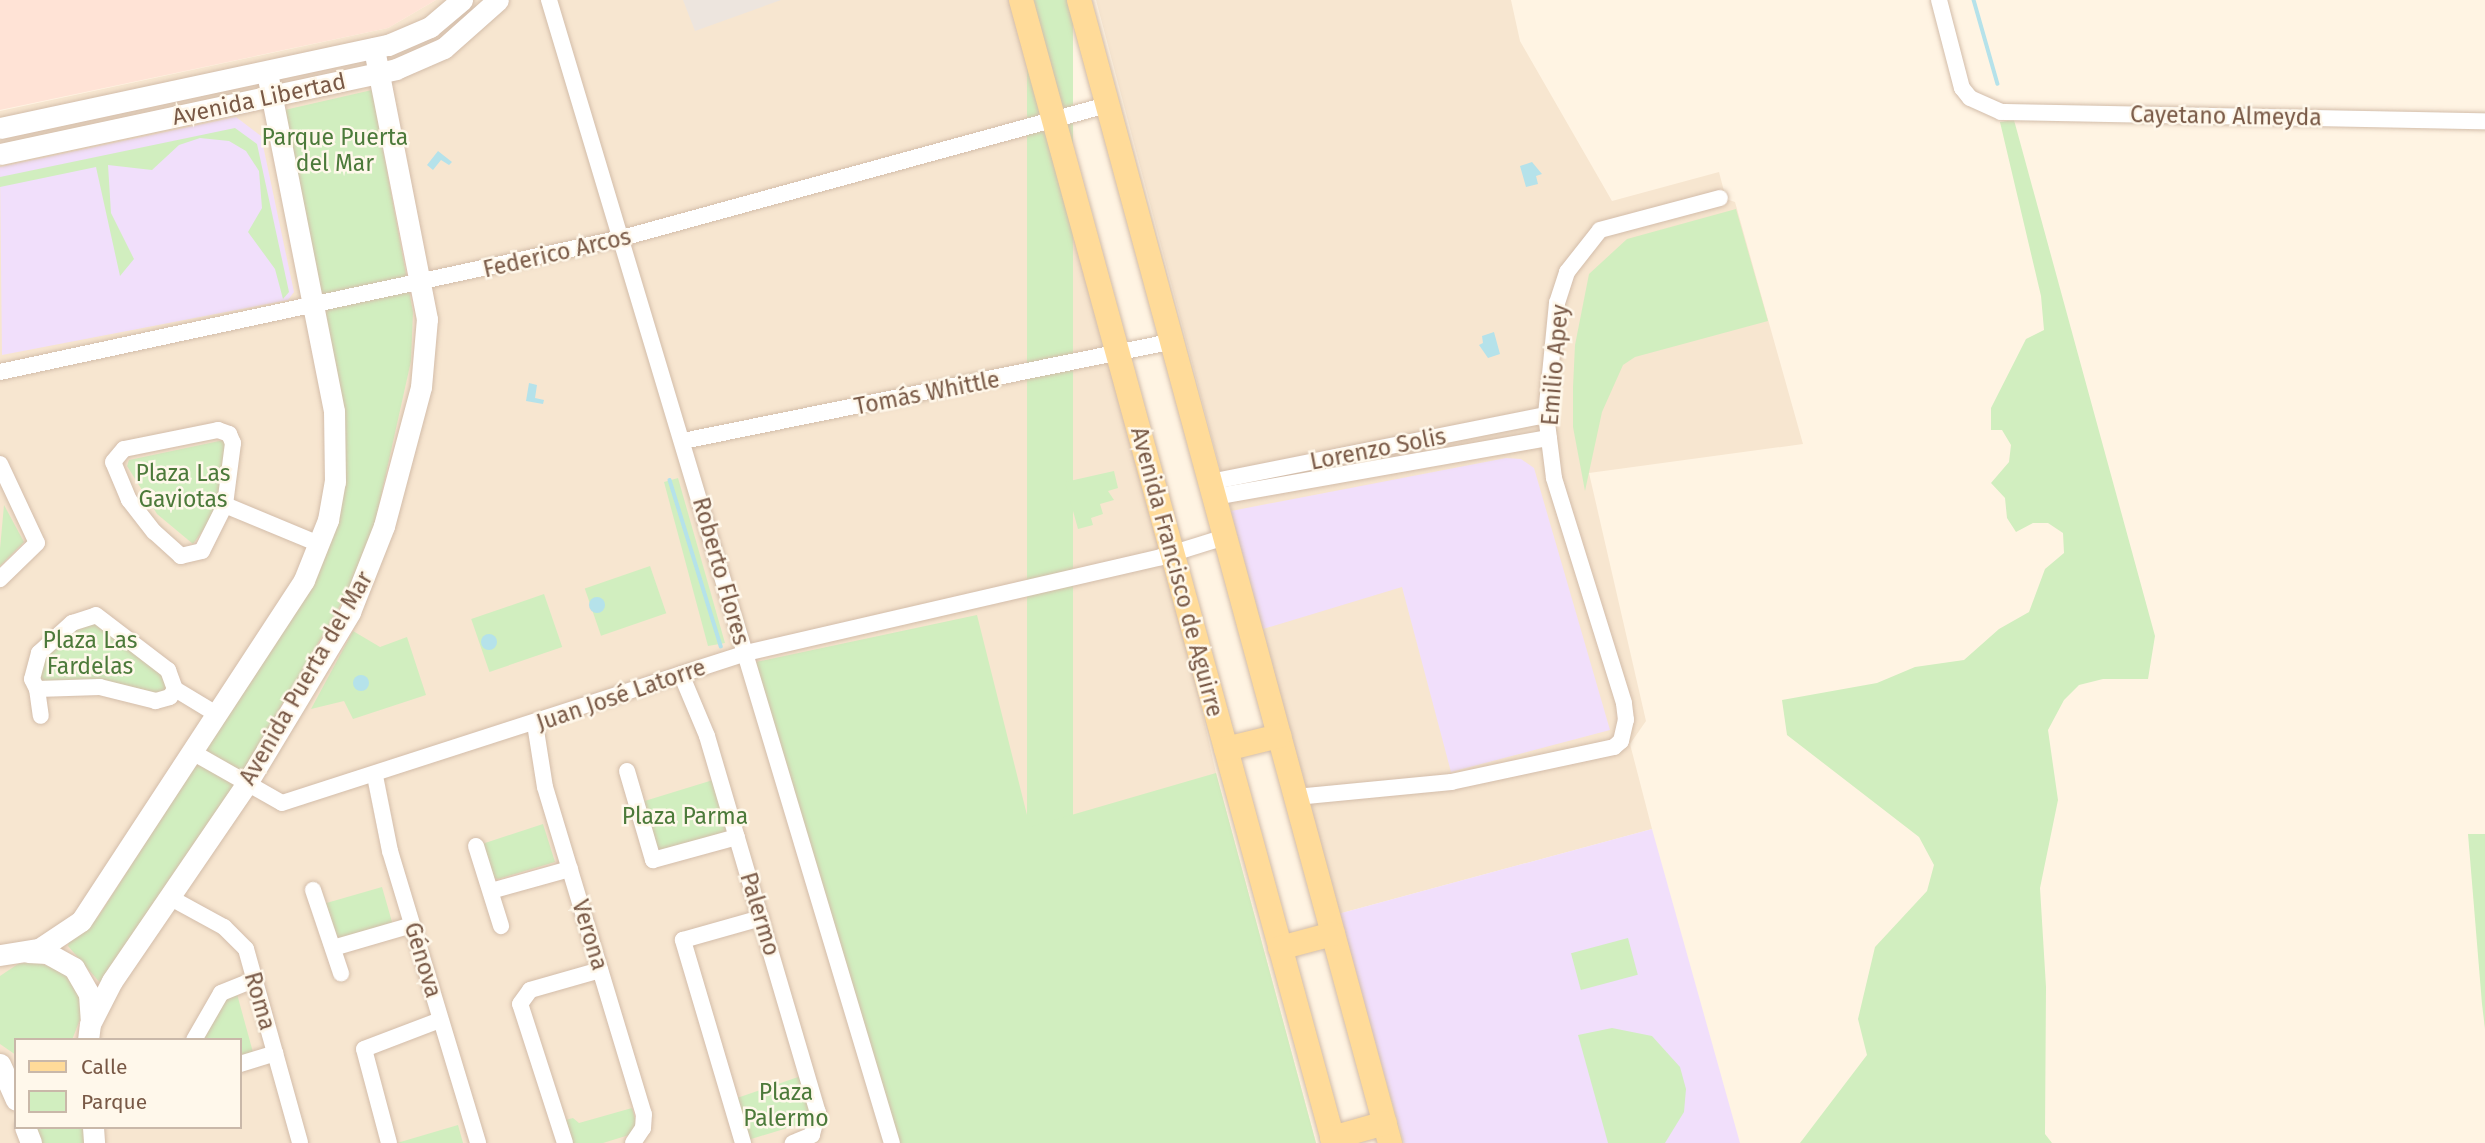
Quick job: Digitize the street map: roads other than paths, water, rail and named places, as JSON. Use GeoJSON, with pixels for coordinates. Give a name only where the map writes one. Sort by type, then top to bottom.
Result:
{"type":"FeatureCollection","features":[{"type":"Feature","properties":{"kind":"main road","name":"Avenida Francisco de Aguirre"},"geometry":{"type":"LineString","coordinates":[[1021,0],[1333,1140]]}},
{"type":"Feature","properties":{"kind":"main road"},"geometry":{"type":"LineString","coordinates":[[1079,0],[1387,1133],[1333,1140]]}},
{"type":"Feature","properties":{"kind":"main road"},"geometry":{"type":"LineString","coordinates":[[1226,749],[1279,736]]}},
{"type":"Feature","properties":{"kind":"main road"},"geometry":{"type":"LineString","coordinates":[[1280,948],[1333,934]]}},
{"type":"Feature","properties":{"kind":"street","name":"Avenida Libertad"},"geometry":{"type":"LineString","coordinates":[[0,128],[374,48],[423,31],[462,0]]}},
{"type":"Feature","properties":{"kind":"street","name":"Avenida Libertad"},"geometry":{"type":"LineString","coordinates":[[0,154],[380,73],[444,48],[498,0]]}},
{"type":"Feature","properties":{"kind":"street","name":"Roberto Flores"},"geometry":{"type":"LineString","coordinates":[[549,0],[892,1143]]}},
{"type":"Feature","properties":{"kind":"street","name":"Cayetano Almeyda"},"geometry":{"type":"LineString","coordinates":[[1939,0],[1957,75],[1970,97],[2001,112],[2485,121]]}},
{"type":"Feature","properties":{"kind":"street","name":"Avenida Puerta del Mar"},"geometry":{"type":"LineString","coordinates":[[88,1034],[112,981],[247,783],[350,612],[373,563],[424,370],[427,319],[374,48]]}},
{"type":"Feature","properties":{"kind":"street","name":"Avenida Puerta del Mar"},"geometry":{"type":"LineString","coordinates":[[5,957],[39,950],[81,921],[304,580],[328,520],[336,448],[316,306],[267,72]]}},
{"type":"Feature","properties":{"kind":"street","name":"Federico Arcos"},"geometry":{"type":"LineString","coordinates":[[0,372],[422,284],[622,238],[863,170],[1054,122],[1107,105]]}},
{"type":"Feature","properties":{"kind":"street","name":"Emilio Apey"},"geometry":{"type":"LineString","coordinates":[[1296,797],[1451,782],[1614,747],[1625,733],[1624,703],[1554,478],[1546,415],[1558,303],[1567,272],[1580,252],[1600,230],[1720,198]]}},
{"type":"Feature","properties":{"kind":"street","name":"Tomás Whittle"},"geometry":{"type":"LineString","coordinates":[[683,441],[1118,356],[1170,342]]}},
{"type":"Feature","properties":{"kind":"street","name":"Lorenzo Solis"},"geometry":{"type":"LineString","coordinates":[[1212,490],[1546,415]]}},
{"type":"Feature","properties":{"kind":"street"},"geometry":{"type":"LineString","coordinates":[[226,431],[233,440],[233,467],[225,505],[202,551],[181,556],[154,531],[129,500],[113,467],[114,457],[124,449],[226,431]]}},
{"type":"Feature","properties":{"kind":"street","name":"Lorenzo Solis"},"geometry":{"type":"LineString","coordinates":[[1212,490],[1549,438]]}},
{"type":"Feature","properties":{"kind":"street"},"geometry":{"type":"LineString","coordinates":[[0,464],[37,543],[0,579]]}},
{"type":"Feature","properties":{"kind":"street"},"geometry":{"type":"LineString","coordinates":[[225,505],[319,544]]}},
{"type":"Feature","properties":{"kind":"street","name":"Juan José Latorre"},"geometry":{"type":"LineString","coordinates":[[194,752],[282,803],[375,776],[746,653],[1172,554],[1225,537]]}},
{"type":"Feature","properties":{"kind":"street"},"geometry":{"type":"LineString","coordinates":[[41,716],[37,689],[32,678],[39,653],[72,622],[96,615],[167,670],[175,689],[218,715]]}},
{"type":"Feature","properties":{"kind":"street","name":"Palermo"},"geometry":{"type":"LineString","coordinates":[[681,674],[707,736],[819,1119],[812,1135],[793,1143]]}},
{"type":"Feature","properties":{"kind":"street"},"geometry":{"type":"LineString","coordinates":[[37,689],[100,687],[156,701],[170,697],[175,689]]}},
{"type":"Feature","properties":{"kind":"street","name":"Verona"},"geometry":{"type":"LineString","coordinates":[[535,724],[545,788],[644,1114],[643,1128],[633,1143]]}},
{"type":"Feature","properties":{"kind":"street"},"geometry":{"type":"LineString","coordinates":[[627,771],[653,860],[737,837]]}},
{"type":"Feature","properties":{"kind":"street","name":"Génova"},"geometry":{"type":"LineString","coordinates":[[375,776],[390,850],[478,1143]]}},
{"type":"Feature","properties":{"kind":"street"},"geometry":{"type":"LineString","coordinates":[[476,846],[501,926]]}},
{"type":"Feature","properties":{"kind":"street"},"geometry":{"type":"LineString","coordinates":[[491,891],[570,869]]}},
{"type":"Feature","properties":{"kind":"street"},"geometry":{"type":"LineString","coordinates":[[313,890],[341,973]]}},
{"type":"Feature","properties":{"kind":"street","name":"Roma"},"geometry":{"type":"LineString","coordinates":[[169,897],[236,936],[246,949],[300,1143]]}},
{"type":"Feature","properties":{"kind":"street"},"geometry":{"type":"LineString","coordinates":[[743,1143],[682,940],[761,918]]}},
{"type":"Feature","properties":{"kind":"street"},"geometry":{"type":"LineString","coordinates":[[333,948],[412,925]]}},
{"type":"Feature","properties":{"kind":"street","name":"Avenida Puerta del Mar"},"geometry":{"type":"LineString","coordinates":[[5,957],[47,953],[74,968],[89,994],[88,1034]]}},
{"type":"Feature","properties":{"kind":"street"},"geometry":{"type":"LineString","coordinates":[[565,1143],[520,1004],[530,990],[600,970]]}},
{"type":"Feature","properties":{"kind":"street"},"geometry":{"type":"LineString","coordinates":[[195,1038],[221,993],[254,980]]}},
{"type":"Feature","properties":{"kind":"street"},"geometry":{"type":"LineString","coordinates":[[389,1143],[364,1049],[440,1020]]}},
{"type":"Feature","properties":{"kind":"street"},"geometry":{"type":"LineString","coordinates":[[242,1062],[275,1054]]}},
{"type":"Feature","properties":{"kind":"street"},"geometry":{"type":"LineString","coordinates":[[0,1064],[14,1096]]}},
{"type":"Feature","properties":{"kind":"water"},"geometry":{"type":"Polygon","coordinates":[[[438,151],[452,162],[449,165],[441,160],[433,170],[427,165],[438,151]]]}},
{"type":"Feature","properties":{"kind":"water"},"geometry":{"type":"Polygon","coordinates":[[[1532,162],[1542,174],[1536,176],[1538,184],[1526,187],[1520,166],[1532,162]]]}},
{"type":"Feature","properties":{"kind":"water"},"geometry":{"type":"Polygon","coordinates":[[[1494,332],[1500,354],[1488,358],[1479,345],[1483,343],[1482,336],[1494,332]]]}},
{"type":"Feature","properties":{"kind":"water"},"geometry":{"type":"Polygon","coordinates":[[[529,383],[537,385],[535,398],[544,400],[543,404],[526,401],[529,383]]]}},
{"type":"Feature","properties":{"kind":"water"},"geometry":{"type":"Polygon","coordinates":[[[594,597],[600,597],[605,605],[603,611],[594,613],[589,608],[589,602],[594,597]]]}},
{"type":"Feature","properties":{"kind":"water"},"geometry":{"type":"Polygon","coordinates":[[[486,634],[492,634],[497,642],[495,648],[486,650],[481,645],[481,639],[486,634]]]}},
{"type":"Feature","properties":{"kind":"water"},"geometry":{"type":"Polygon","coordinates":[[[358,675],[364,675],[369,683],[367,689],[358,691],[353,686],[353,680],[358,675]]]}},
{"type":"Feature","properties":{"kind":"waterway"},"geometry":{"type":"LineString","coordinates":[[1974,0],[1998,84]]}},
{"type":"Feature","properties":{"kind":"waterway"},"geometry":{"type":"LineString","coordinates":[[670,480],[721,646]]}},
{"type":"Feature","properties":{"kind":"park label","name":"Parque Puerta del Mar"},"geometry":{"type":"Point","coordinates":[335,150]}},
{"type":"Feature","properties":{"kind":"park label","name":"Plaza Las Gaviotas"},"geometry":{"type":"Point","coordinates":[183,486]}},
{"type":"Feature","properties":{"kind":"park label","name":"Plaza Las Fardelas"},"geometry":{"type":"Point","coordinates":[90,653]}},
{"type":"Feature","properties":{"kind":"park label","name":"Plaza Parma"},"geometry":{"type":"Point","coordinates":[685,816]}},
{"type":"Feature","properties":{"kind":"park label","name":"Plaza Palermo"},"geometry":{"type":"Point","coordinates":[786,1105]}}]}
